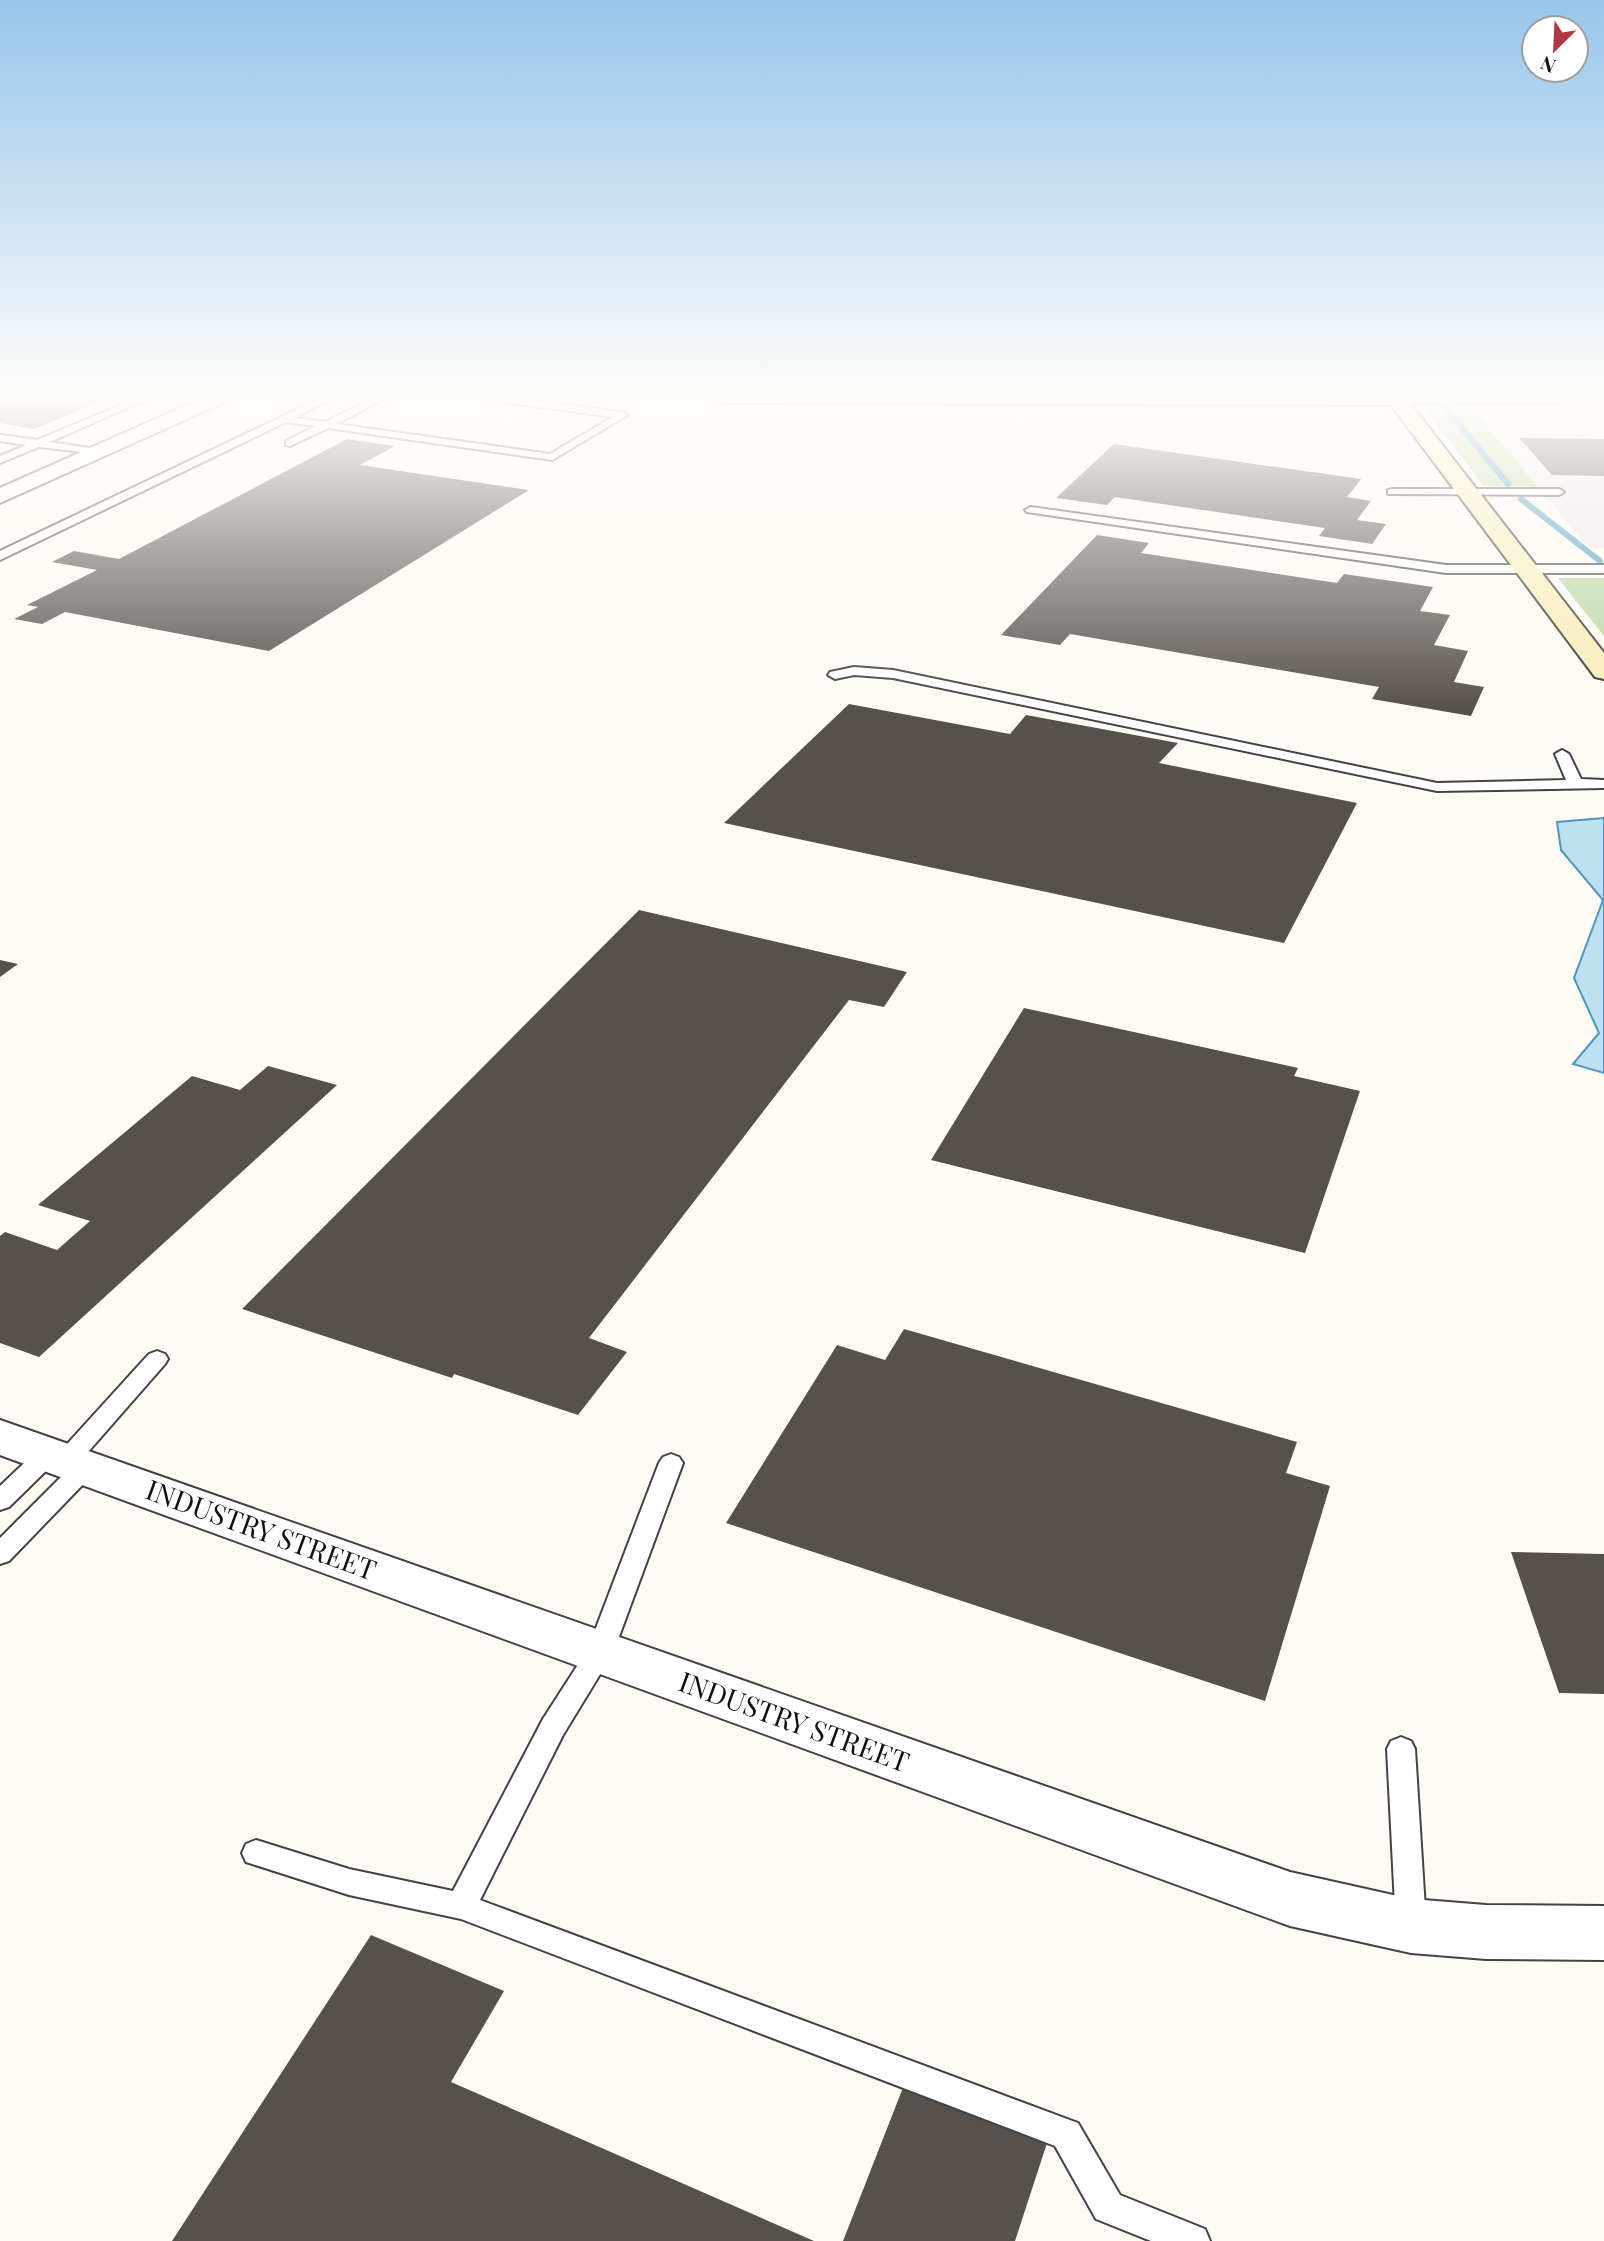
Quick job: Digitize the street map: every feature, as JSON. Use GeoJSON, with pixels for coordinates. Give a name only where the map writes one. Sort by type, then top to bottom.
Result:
{"type":"FeatureCollection","features":[{"type":"Feature","properties":{"kind":"street"},"geometry":{"type":"LineString","coordinates":[[1475,502],[1604,671]]}},
{"type":"Feature","properties":{"kind":"street","name":"INDUSTRY STREET"},"geometry":{"type":"LineString","coordinates":[[50,1454],[1290,1899],[1411,1926],[1486,1932],[1604,1933]]}},
{"type":"Feature","properties":{"kind":"lane"},"geometry":{"type":"LineString","coordinates":[[0,556],[112,502]]}},
{"type":"Feature","properties":{"kind":"lane"},"geometry":{"type":"LineString","coordinates":[[1031,510],[1446,569],[1604,569]]}},
{"type":"Feature","properties":{"kind":"lane"},"geometry":{"type":"LineString","coordinates":[[835,675],[854,671],[893,674],[1437,787],[1479,790],[1575,783],[1604,784]]}},
{"type":"Feature","properties":{"kind":"lane"},"geometry":{"type":"LineString","coordinates":[[1562,754],[1575,783]]}},
{"type":"Feature","properties":{"kind":"lane"},"geometry":{"type":"LineString","coordinates":[[0,1501],[157,1359]]}},
{"type":"Feature","properties":{"kind":"lane"},"geometry":{"type":"LineString","coordinates":[[0,1554],[50,1454]]}},
{"type":"Feature","properties":{"kind":"lane"},"geometry":{"type":"LineString","coordinates":[[461,1906],[553,1727],[600,1653],[671,1463]]}},
{"type":"Feature","properties":{"kind":"lane"},"geometry":{"type":"LineString","coordinates":[[1401,1749],[1411,1926]]}},
{"type":"Feature","properties":{"kind":"lane"},"geometry":{"type":"LineString","coordinates":[[256,1853],[349,1882],[461,1906],[1066,2134],[1108,2207],[1193,2241]]}},
{"type":"Feature","properties":{"kind":"shaded area"},"geometry":{"type":"Polygon","coordinates":[[[1550,502],[1604,502],[1604,548],[1589,548],[1550,502]]]}},
{"type":"Feature","properties":{"kind":"green space"},"geometry":{"type":"Polygon","coordinates":[[[1558,578],[1604,578],[1604,636],[1558,578]]]}},
{"type":"Feature","properties":{"kind":"water"},"geometry":{"type":"Polygon","coordinates":[[[1604,818],[1604,1073],[1573,1064],[1599,1033],[1574,978],[1603,900],[1561,850],[1557,822],[1604,818]]]}},
{"type":"Feature","properties":{"kind":"building"},"geometry":{"type":"Polygon","coordinates":[[[228,502],[510,502],[269,651],[65,612],[42,624],[14,619],[38,607],[27,605],[97,570],[52,562],[74,551],[119,559],[228,502]]]}},
{"type":"Feature","properties":{"kind":"building"},"geometry":{"type":"Polygon","coordinates":[[[1082,502],[1110,502],[1107,505],[1082,502]]]}},
{"type":"Feature","properties":{"kind":"building"},"geometry":{"type":"Polygon","coordinates":[[[1146,502],[1371,502],[1357,520],[1386,524],[1372,544],[1319,536],[1325,528],[1146,502]]]}},
{"type":"Feature","properties":{"kind":"building"},"geometry":{"type":"Polygon","coordinates":[[[1097,535],[1149,543],[1141,553],[1337,583],[1344,574],[1433,587],[1420,611],[1450,615],[1434,645],[1468,651],[1454,682],[1484,687],[1471,716],[1372,699],[1379,687],[1070,634],[1060,645],[1001,635],[1097,535]]]}},
{"type":"Feature","properties":{"kind":"building"},"geometry":{"type":"Polygon","coordinates":[[[849,704],[1010,734],[1026,715],[1178,743],[1159,763],[1357,803],[1284,943],[724,823],[849,704]]]}},
{"type":"Feature","properties":{"kind":"building"},"geometry":{"type":"Polygon","coordinates":[[[639,910],[907,972],[884,1007],[849,1000],[589,1338],[627,1352],[578,1415],[454,1374],[452,1378],[242,1309],[639,910]]]}},
{"type":"Feature","properties":{"kind":"building"},"geometry":{"type":"Polygon","coordinates":[[[0,960],[18,964],[0,977],[0,960]]]}},
{"type":"Feature","properties":{"kind":"building"},"geometry":{"type":"Polygon","coordinates":[[[1024,1008],[1298,1068],[1294,1076],[1360,1091],[1305,1253],[931,1160],[1024,1008]]]}},
{"type":"Feature","properties":{"kind":"building"},"geometry":{"type":"Polygon","coordinates":[[[268,1066],[337,1085],[39,1357],[0,1343],[0,1236],[5,1232],[57,1250],[90,1221],[38,1205],[192,1076],[240,1090],[268,1066]]]}},
{"type":"Feature","properties":{"kind":"building"},"geometry":{"type":"Polygon","coordinates":[[[904,1329],[1297,1442],[1286,1473],[1330,1486],[1265,1701],[726,1523],[837,1345],[885,1360],[904,1329]]]}},
{"type":"Feature","properties":{"kind":"building"},"geometry":{"type":"Polygon","coordinates":[[[1511,1552],[1604,1554],[1604,1694],[1559,1693],[1511,1552]]]}},
{"type":"Feature","properties":{"kind":"building"},"geometry":{"type":"Polygon","coordinates":[[[371,1935],[504,1991],[451,2082],[814,2241],[172,2241],[371,1935]]]}},
{"type":"Feature","properties":{"kind":"building"},"geometry":{"type":"Polygon","coordinates":[[[904,2085],[1047,2143],[1015,2241],[843,2241],[904,2085]]]}},
{"type":"Feature","properties":{"kind":"waterway"},"geometry":{"type":"LineString","coordinates":[[1524,502],[1600,561]]}}]}
